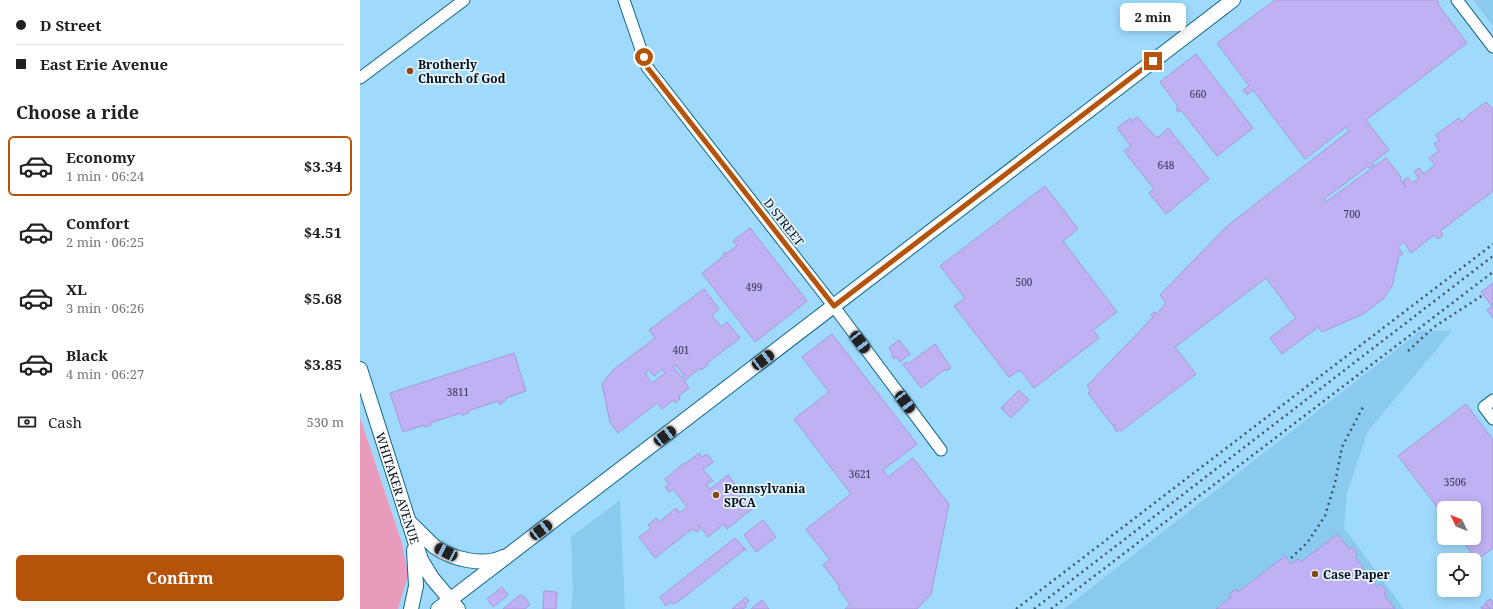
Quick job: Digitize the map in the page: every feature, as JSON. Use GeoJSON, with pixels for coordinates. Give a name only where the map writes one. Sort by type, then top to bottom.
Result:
{"type":"FeatureCollection","features":[{"type":"Feature","properties":{"kind":"main road"},"geometry":{"type":"LineString","coordinates":[[438,609],[454,604],[516,550],[1233,0]]}},
{"type":"Feature","properties":{"kind":"main road","name":"WHITAKER AVENUE"},"geometry":{"type":"LineString","coordinates":[[360,369],[421,560],[432,578],[454,604]]}},
{"type":"Feature","properties":{"kind":"main road"},"geometry":{"type":"LineString","coordinates":[[407,520],[436,547],[456,558],[482,561],[501,558],[516,550]]}},
{"type":"Feature","properties":{"kind":"main road"},"geometry":{"type":"LineString","coordinates":[[411,609],[416,586],[414,542]]}},
{"type":"Feature","properties":{"kind":"street"},"geometry":{"type":"LineString","coordinates":[[360,78],[464,0]]}},
{"type":"Feature","properties":{"kind":"street","name":"D STREET"},"geometry":{"type":"LineString","coordinates":[[624,0],[647,67],[834,306],[941,450]]}},
{"type":"Feature","properties":{"kind":"street"},"geometry":{"type":"LineString","coordinates":[[1457,0],[1493,47]]}},
{"type":"Feature","properties":{"kind":"street"},"geometry":{"type":"LineString","coordinates":[[1490,402],[1484,407],[1493,419]]}},
{"type":"Feature","properties":{"kind":"shaded area"},"geometry":{"type":"Polygon","coordinates":[[[1473,0],[1493,0],[1493,26],[1473,0]]]}},
{"type":"Feature","properties":{"kind":"shaded area","name":"Case Paper"},"geometry":{"type":"Polygon","coordinates":[[[1420,331],[1452,331],[1368,431],[1347,493],[1344,528],[1404,609],[1064,609],[1420,331]]]}},
{"type":"Feature","properties":{"kind":"shaded area"},"geometry":{"type":"Polygon","coordinates":[[[360,417],[402,543],[408,575],[398,609],[360,609],[360,417]]]}},
{"type":"Feature","properties":{"kind":"shaded area"},"geometry":{"type":"Polygon","coordinates":[[[620,500],[625,609],[571,609],[573,592],[571,537],[620,500]]]}},
{"type":"Feature","properties":{"kind":"building"},"geometry":{"type":"Polygon","coordinates":[[[1275,0],[1437,0],[1439,2],[1437,3],[1467,43],[1366,120],[1389,150],[1372,163],[1374,165],[1369,168],[1368,166],[1324,199],[1326,202],[1386,158],[1401,177],[1400,179],[1406,188],[1403,181],[1408,177],[1412,183],[1419,178],[1414,172],[1419,168],[1424,174],[1435,165],[1429,158],[1439,151],[1434,144],[1439,140],[1436,135],[1459,118],[1462,122],[1468,115],[1486,102],[1493,109],[1493,191],[1440,231],[1443,235],[1438,239],[1434,235],[1411,253],[1404,242],[1398,247],[1403,254],[1399,256],[1392,286],[1383,299],[1363,314],[1322,332],[1318,327],[1282,354],[1270,338],[1296,318],[1266,278],[1175,347],[1196,374],[1121,431],[1120,429],[1117,432],[1114,428],[1116,424],[1113,426],[1088,393],[1091,391],[1087,386],[1153,317],[1151,315],[1155,312],[1157,314],[1166,303],[1160,295],[1226,227],[1349,131],[1346,127],[1305,159],[1253,90],[1247,95],[1243,90],[1249,86],[1217,43],[1275,0]]]}},
{"type":"Feature","properties":{"kind":"building"},"geometry":{"type":"Polygon","coordinates":[[[1196,54],[1253,128],[1217,156],[1181,110],[1178,112],[1176,108],[1178,106],[1160,82],[1196,54]]]}},
{"type":"Feature","properties":{"kind":"building"},"geometry":{"type":"Polygon","coordinates":[[[1137,117],[1156,137],[1159,137],[1168,128],[1209,179],[1166,214],[1149,193],[1154,189],[1124,151],[1131,146],[1117,128],[1130,118],[1132,121],[1137,117]]]}},
{"type":"Feature","properties":{"kind":"building"},"geometry":{"type":"Polygon","coordinates":[[[1045,186],[1078,229],[1063,241],[1117,312],[1093,330],[1099,338],[1034,388],[1020,370],[1009,377],[954,306],[965,298],[940,266],[1045,186]]]}},
{"type":"Feature","properties":{"kind":"building"},"geometry":{"type":"Polygon","coordinates":[[[750,228],[807,301],[755,342],[702,273],[724,256],[723,254],[725,252],[727,253],[737,246],[733,241],[750,228]]]}},
{"type":"Feature","properties":{"kind":"building"},"geometry":{"type":"Polygon","coordinates":[[[1493,283],[1493,318],[1487,310],[1492,306],[1481,292],[1493,283]]]}},
{"type":"Feature","properties":{"kind":"building"},"geometry":{"type":"Polygon","coordinates":[[[704,289],[719,309],[712,315],[721,327],[727,322],[740,338],[707,363],[708,365],[701,370],[700,368],[684,381],[689,388],[679,396],[680,399],[675,403],[673,400],[662,409],[657,403],[618,433],[610,422],[602,384],[613,370],[655,338],[649,330],[704,289]],[[676,365],[673,367],[682,378],[684,376],[676,365]],[[662,369],[654,376],[649,370],[645,373],[652,383],[665,373],[662,369]]]}},
{"type":"Feature","properties":{"kind":"building"},"geometry":{"type":"Polygon","coordinates":[[[832,334],[917,444],[883,470],[888,477],[913,458],[949,504],[931,594],[917,609],[845,609],[850,604],[838,588],[840,587],[823,565],[830,560],[806,529],[851,494],[794,419],[829,392],[802,357],[832,334]]]}},
{"type":"Feature","properties":{"kind":"building"},"geometry":{"type":"Polygon","coordinates":[[[899,340],[910,354],[900,362],[896,357],[894,359],[891,355],[893,353],[889,348],[899,340]]]}},
{"type":"Feature","properties":{"kind":"building"},"geometry":{"type":"Polygon","coordinates":[[[935,344],[951,368],[946,371],[945,369],[921,388],[903,364],[906,362],[908,364],[935,344]]]}},
{"type":"Feature","properties":{"kind":"building"},"geometry":{"type":"Polygon","coordinates":[[[514,353],[526,391],[506,398],[502,404],[499,404],[498,401],[468,411],[469,413],[462,415],[461,413],[430,423],[431,425],[424,427],[424,425],[403,432],[390,393],[514,353]]]}},
{"type":"Feature","properties":{"kind":"building"},"geometry":{"type":"Polygon","coordinates":[[[1019,390],[1029,400],[1011,418],[1001,408],[1019,390]]]}},
{"type":"Feature","properties":{"kind":"building"},"geometry":{"type":"Polygon","coordinates":[[[1466,404],[1493,440],[1493,548],[1481,557],[1481,553],[1472,553],[1465,545],[1481,545],[1481,501],[1437,501],[1437,507],[1398,456],[1466,404]]]}},
{"type":"Feature","properties":{"kind":"building"},"geometry":{"type":"Polygon","coordinates":[[[699,453],[702,457],[707,454],[713,462],[703,469],[713,481],[706,484],[710,489],[728,475],[753,508],[727,529],[724,524],[708,537],[699,525],[698,526],[700,529],[697,532],[692,529],[655,558],[639,537],[651,528],[648,525],[656,518],[659,522],[676,508],[680,513],[687,507],[673,489],[669,492],[665,487],[669,484],[665,479],[699,453]]]}},
{"type":"Feature","properties":{"kind":"building"},"geometry":{"type":"Polygon","coordinates":[[[763,520],[776,537],[756,552],[744,535],[763,520]]]}},
{"type":"Feature","properties":{"kind":"building","name":"Case Paper"},"geometry":{"type":"Polygon","coordinates":[[[1337,534],[1349,549],[1352,547],[1358,554],[1355,557],[1377,587],[1381,584],[1387,592],[1384,594],[1395,609],[1216,609],[1231,597],[1229,594],[1236,589],[1238,592],[1285,556],[1291,564],[1298,559],[1301,562],[1337,534]]]}},
{"type":"Feature","properties":{"kind":"building"},"geometry":{"type":"Polygon","coordinates":[[[735,538],[747,551],[742,548],[744,550],[679,601],[673,604],[671,602],[666,606],[660,597],[735,538]]]}},
{"type":"Feature","properties":{"kind":"building"},"geometry":{"type":"Polygon","coordinates":[[[502,587],[508,595],[493,607],[487,599],[502,587]]]}},
{"type":"Feature","properties":{"kind":"building"},"geometry":{"type":"Polygon","coordinates":[[[544,591],[557,592],[556,609],[543,609],[544,591]]]}},
{"type":"Feature","properties":{"kind":"building"},"geometry":{"type":"Polygon","coordinates":[[[520,595],[525,597],[530,605],[525,609],[503,609],[520,595]]]}},
{"type":"Feature","properties":{"kind":"building"},"geometry":{"type":"Polygon","coordinates":[[[746,597],[749,601],[745,604],[747,606],[743,609],[732,609],[746,597]]]}},
{"type":"Feature","properties":{"kind":"building"},"geometry":{"type":"Polygon","coordinates":[[[1490,599],[1493,602],[1493,609],[1490,609],[1485,603],[1490,599]]]}},
{"type":"Feature","properties":{"kind":"building"},"geometry":{"type":"Polygon","coordinates":[[[762,600],[769,609],[751,609],[762,600]]]}},
{"type":"Feature","properties":{"kind":"building"},"geometry":{"type":"Polygon","coordinates":[[[1486,604],[1490,609],[1482,609],[1481,607],[1486,604]]]}},
{"type":"Feature","properties":{"kind":"railway"},"geometry":{"type":"LineString","coordinates":[[1016,609],[1493,244]]}},
{"type":"Feature","properties":{"kind":"railway"},"geometry":{"type":"LineString","coordinates":[[1034,609],[1493,256]]}},
{"type":"Feature","properties":{"kind":"railway"},"geometry":{"type":"LineString","coordinates":[[1051,609],[1493,272]]}},
{"type":"Feature","properties":{"kind":"railway"},"geometry":{"type":"LineString","coordinates":[[1408,351],[1434,327],[1483,295]]}},
{"type":"Feature","properties":{"kind":"railway"},"geometry":{"type":"LineString","coordinates":[[1291,558],[1307,543],[1325,516],[1335,483],[1342,447],[1363,407]]}},
{"type":"Feature","properties":{"kind":"place","name":"Brotherly Church of God"},"geometry":{"type":"Point","coordinates":[410,71]}},
{"type":"Feature","properties":{"kind":"place","name":"Pennsylvania SPCA"},"geometry":{"type":"Point","coordinates":[716,495]}},
{"type":"Feature","properties":{"kind":"place","name":"Case Paper"},"geometry":{"type":"Point","coordinates":[1315,574]}},
{"type":"Feature","properties":{"kind":"route"},"geometry":{"type":"LineString","coordinates":[[644,57],[647,67],[834,306],[1153,61]]}}]}
